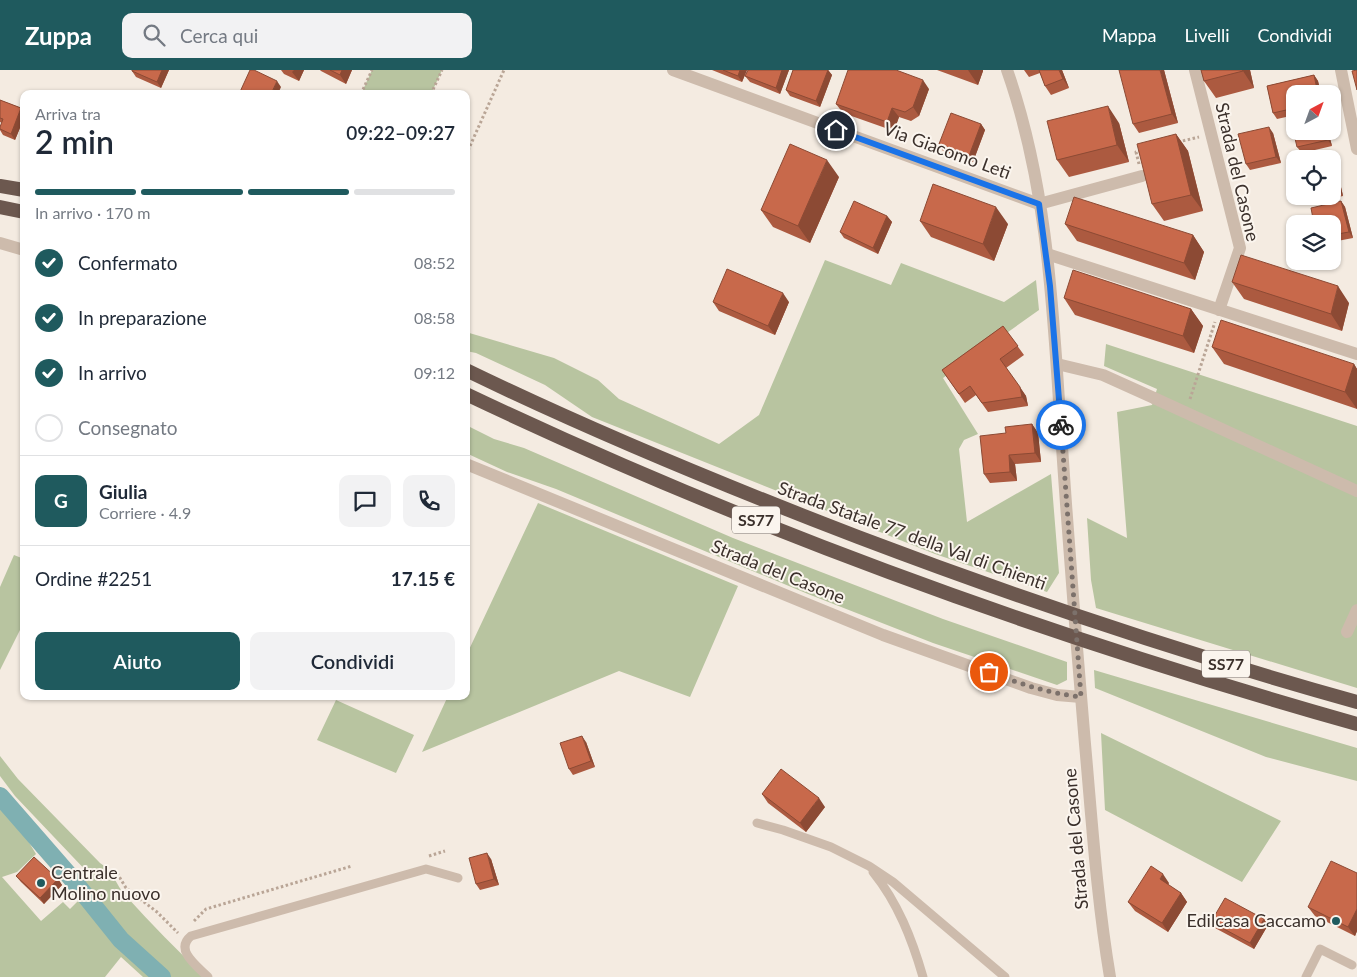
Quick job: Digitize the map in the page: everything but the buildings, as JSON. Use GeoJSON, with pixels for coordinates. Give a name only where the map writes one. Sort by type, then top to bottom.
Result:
{"type":"FeatureCollection","features":[{"type":"Feature","properties":{"kind":"highway"},"geometry":{"type":"LineString","coordinates":[[0,186],[20,189]]}},
{"type":"Feature","properties":{"kind":"highway"},"geometry":{"type":"LineString","coordinates":[[0,207],[20,211]]}},
{"type":"Feature","properties":{"kind":"highway","name":"Strada Statale 77 della Val di Chienti"},"geometry":{"type":"LineString","coordinates":[[470,372],[590,429],[677,466],[944,570],[1282,682],[1357,702]]}},
{"type":"Feature","properties":{"kind":"highway","name":"SS77"},"geometry":{"type":"LineString","coordinates":[[470,396],[583,448],[789,534],[945,592],[1100,646],[1357,724]]}},
{"type":"Feature","properties":{"kind":"street","name":"Via Giacomo Leti"},"geometry":{"type":"LineString","coordinates":[[673,70],[1039,204]]}},
{"type":"Feature","properties":{"kind":"street","name":"Strada del Casone"},"geometry":{"type":"LineString","coordinates":[[1007,70],[1028,140],[1047,254],[1098,893],[1110,977]]}},
{"type":"Feature","properties":{"kind":"street","name":"Strada del Casone"},"geometry":{"type":"LineString","coordinates":[[1195,70],[1240,248],[1219,310]]}},
{"type":"Feature","properties":{"kind":"street"},"geometry":{"type":"LineString","coordinates":[[1341,70],[1357,149]]}},
{"type":"Feature","properties":{"kind":"street"},"geometry":{"type":"LineString","coordinates":[[1039,204],[1142,176]]}},
{"type":"Feature","properties":{"kind":"street"},"geometry":{"type":"LineString","coordinates":[[0,243],[20,249]]}},
{"type":"Feature","properties":{"kind":"street"},"geometry":{"type":"LineString","coordinates":[[1047,254],[1357,354]]}},
{"type":"Feature","properties":{"kind":"street"},"geometry":{"type":"LineString","coordinates":[[1057,364],[1103,375],[1357,491]]}},
{"type":"Feature","properties":{"kind":"street","name":"Strada del Casone"},"geometry":{"type":"LineString","coordinates":[[470,466],[883,635],[1031,688],[1058,695],[1081,697]]}},
{"type":"Feature","properties":{"kind":"street"},"geometry":{"type":"LineString","coordinates":[[1347,632],[1357,610]]}},
{"type":"Feature","properties":{"kind":"lane"},"geometry":{"type":"LineString","coordinates":[[757,823],[831,847],[868,866],[892,882],[1005,977]]}},
{"type":"Feature","properties":{"kind":"lane"},"geometry":{"type":"LineString","coordinates":[[868,866],[896,904],[912,942],[923,977]]}},
{"type":"Feature","properties":{"kind":"lane"},"geometry":{"type":"LineString","coordinates":[[208,977],[187,955],[184,947],[185,941],[198,933],[426,869],[458,878]]}},
{"type":"Feature","properties":{"kind":"lane"},"geometry":{"type":"LineString","coordinates":[[1306,977],[1320,949],[1352,965]]}},
{"type":"Feature","properties":{"kind":"path"},"geometry":{"type":"LineString","coordinates":[[363,90],[372,70]]}},
{"type":"Feature","properties":{"kind":"path"},"geometry":{"type":"LineString","coordinates":[[433,90],[442,70]]}},
{"type":"Feature","properties":{"kind":"path"},"geometry":{"type":"LineString","coordinates":[[470,146],[504,70]]}},
{"type":"Feature","properties":{"kind":"path"},"geometry":{"type":"LineString","coordinates":[[1174,143],[1211,134]]}},
{"type":"Feature","properties":{"kind":"path"},"geometry":{"type":"LineString","coordinates":[[1142,176],[1136,152],[1145,150]]}},
{"type":"Feature","properties":{"kind":"path"},"geometry":{"type":"LineString","coordinates":[[1185,413],[1219,310]]}},
{"type":"Feature","properties":{"kind":"path"},"geometry":{"type":"LineString","coordinates":[[191,925],[206,909],[352,866]]}},
{"type":"Feature","properties":{"kind":"path"},"geometry":{"type":"LineString","coordinates":[[117,873],[126,888],[157,912],[185,941]]}},
{"type":"Feature","properties":{"kind":"green space"},"geometry":{"type":"Polygon","coordinates":[[[372,70],[442,70],[433,90],[363,90],[372,70]]]}},
{"type":"Feature","properties":{"kind":"green space"},"geometry":{"type":"Polygon","coordinates":[[[825,260],[891,285],[901,263],[1004,302],[1036,280],[1039,310],[943,378],[978,434],[964,440],[959,449],[967,522],[1051,474],[1059,573],[1047,592],[935,554],[592,417],[545,385],[470,352],[470,333],[554,358],[598,380],[619,399],[719,444],[759,415],[825,260]]]}},
{"type":"Feature","properties":{"kind":"green space"},"geometry":{"type":"Polygon","coordinates":[[[1106,344],[1357,426],[1357,688],[1096,608],[1091,580],[1087,518],[1127,538],[1117,412],[1152,405],[1157,389],[1104,366],[1106,344]]]}},
{"type":"Feature","properties":{"kind":"green space"},"geometry":{"type":"Polygon","coordinates":[[[470,427],[494,439],[524,448],[733,538],[943,619],[1067,662],[1067,680],[1057,685],[933,643],[808,594],[556,489],[507,472],[470,455],[470,427]]]}},
{"type":"Feature","properties":{"kind":"green space"},"geometry":{"type":"Polygon","coordinates":[[[538,503],[738,586],[690,697],[619,671],[422,752],[446,700],[470,700],[470,648],[538,503]]]}},
{"type":"Feature","properties":{"kind":"green space"},"geometry":{"type":"Polygon","coordinates":[[[14,555],[20,557],[20,630],[0,670],[0,587],[14,555]]]}},
{"type":"Feature","properties":{"kind":"green space"},"geometry":{"type":"Polygon","coordinates":[[[1094,670],[1357,748],[1357,781],[1266,757],[1095,688],[1094,670]]]}},
{"type":"Feature","properties":{"kind":"green space"},"geometry":{"type":"Polygon","coordinates":[[[336,700],[414,735],[396,773],[317,740],[336,700]]]}},
{"type":"Feature","properties":{"kind":"green space"},"geometry":{"type":"Polygon","coordinates":[[[1101,733],[1281,821],[1242,882],[1105,810],[1101,733]]]}},
{"type":"Feature","properties":{"kind":"green space"},"geometry":{"type":"Polygon","coordinates":[[[0,756],[18,779],[109,871],[135,906],[205,977],[143,977],[121,957],[105,977],[0,977],[0,801],[16,821],[36,854],[17,872],[2,877],[41,921],[63,902],[70,909],[78,901],[72,893],[91,876],[15,796],[0,776],[0,756]]]}},
{"type":"Feature","properties":{"kind":"waterway"},"geometry":{"type":"LineString","coordinates":[[0,796],[68,874],[121,940],[162,977]]}},
{"type":"Feature","properties":{"kind":"way so far"},"geometry":{"type":"LineString","coordinates":[[989,672],[1031,688],[1058,695],[1081,697],[1061,425]]}},
{"type":"Feature","properties":{"kind":"place","name":"Centrale Molino nuovo"},"geometry":{"type":"Point","coordinates":[41,883]}},
{"type":"Feature","properties":{"kind":"place","name":"Edilcasa Caccamo"},"geometry":{"type":"Point","coordinates":[1336,921]}},
{"type":"Feature","properties":{"kind":"route"},"geometry":{"type":"LineString","coordinates":[[836,130],[1039,204],[1047,254],[1061,425]]}}]}
